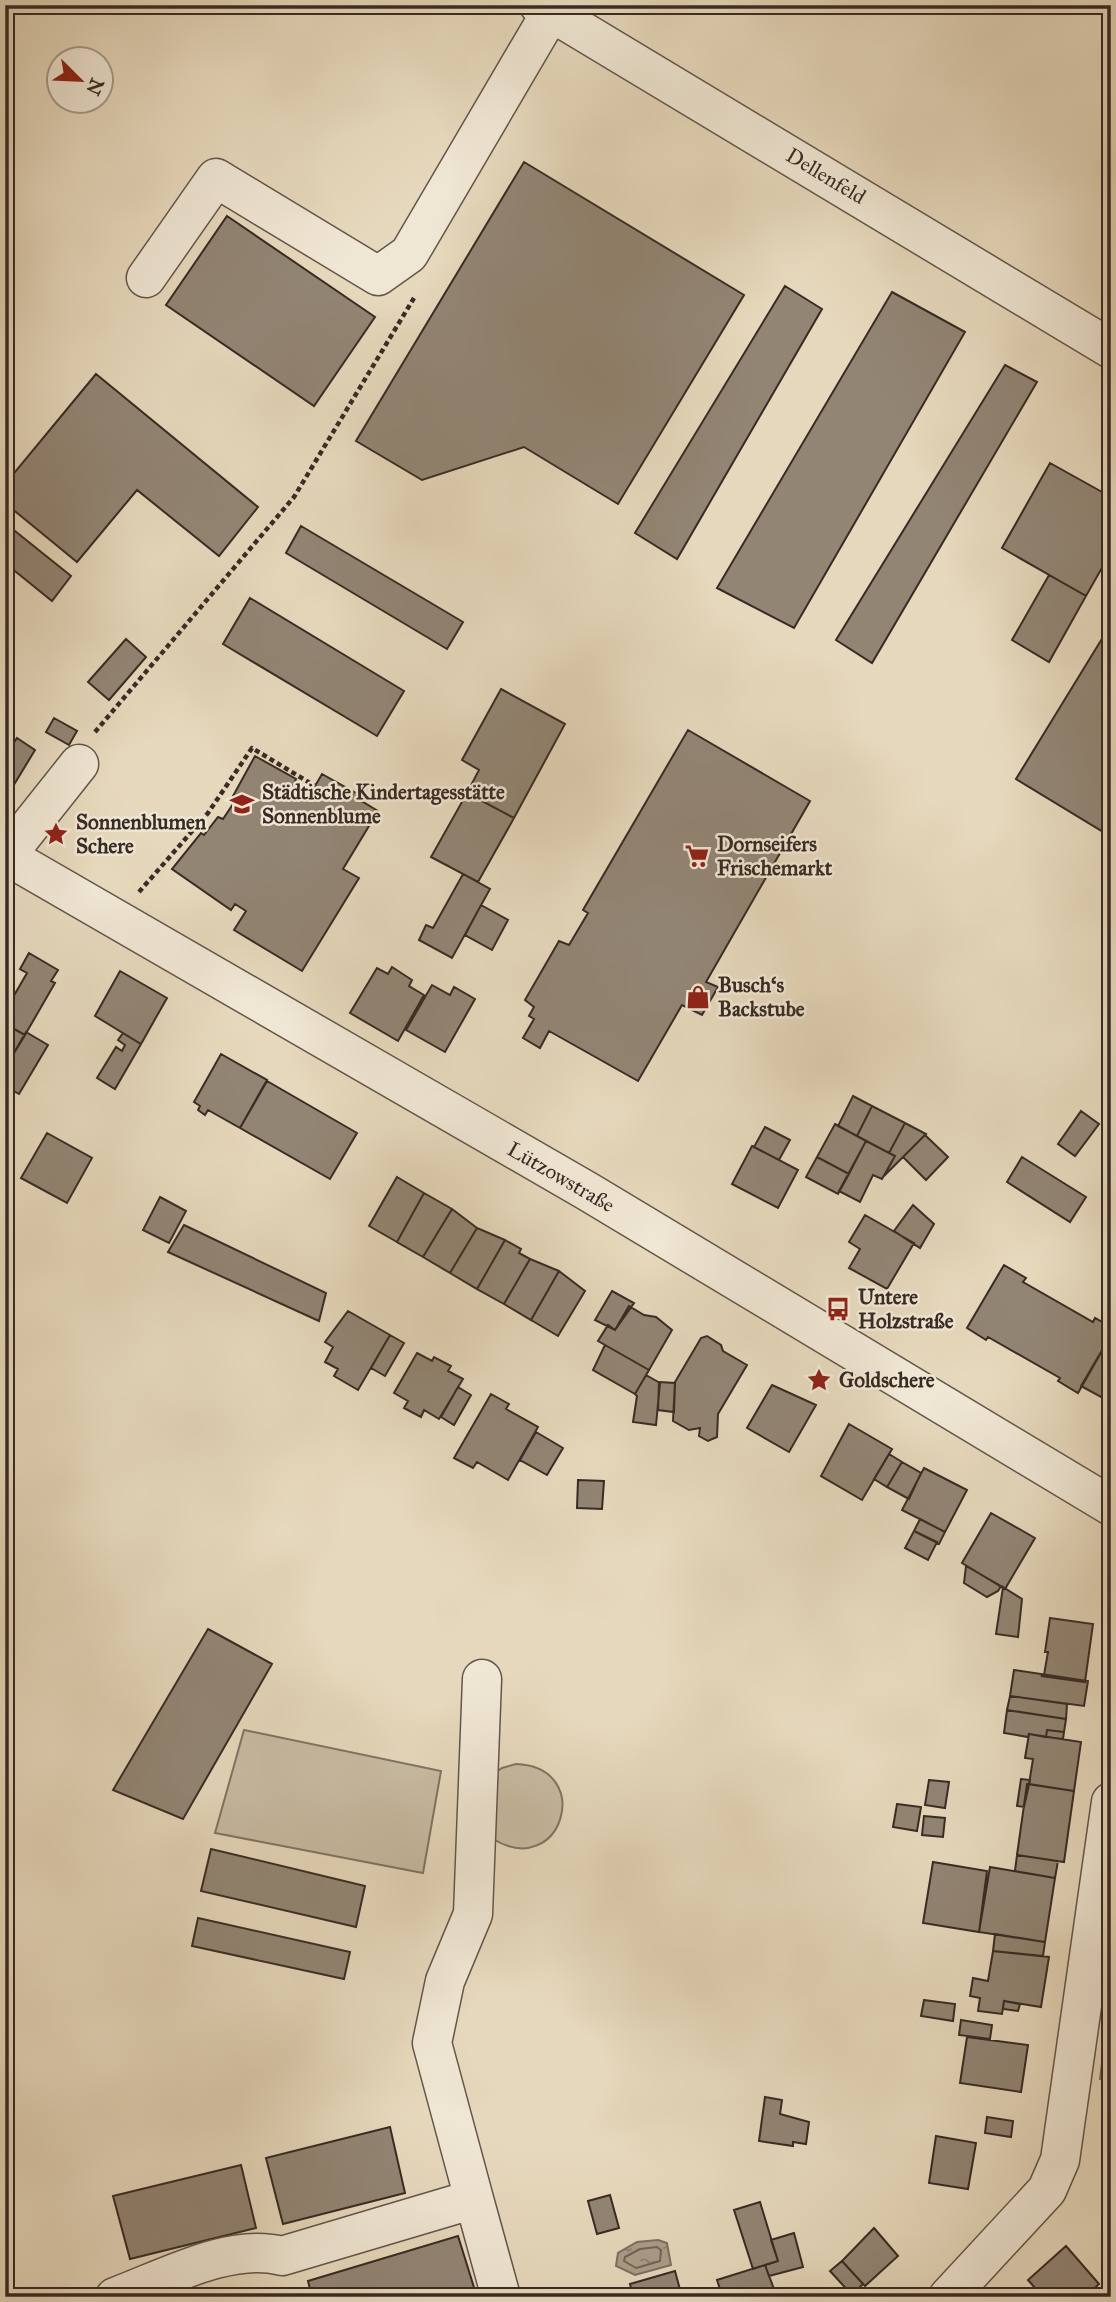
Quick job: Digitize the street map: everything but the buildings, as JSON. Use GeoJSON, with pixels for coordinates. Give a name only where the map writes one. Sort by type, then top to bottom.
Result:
{"type":"FeatureCollection","features":[{"type":"Feature","properties":{"kind":"street"},"geometry":{"type":"LineString","coordinates":[[146,278],[216,178],[378,276],[409,254],[545,9]]}},
{"type":"Feature","properties":{"kind":"street","name":"Dellenfeld"},"geometry":{"type":"LineString","coordinates":[[545,9],[1111,349]]}},
{"type":"Feature","properties":{"kind":"street"},"geometry":{"type":"LineString","coordinates":[[6,856],[79,764]]}},
{"type":"Feature","properties":{"kind":"street","name":"Lützowstraße"},"geometry":{"type":"LineString","coordinates":[[6,856],[587,1191],[1111,1506]]}},
{"type":"Feature","properties":{"kind":"street"},"geometry":{"type":"LineString","coordinates":[[482,1679],[473,1914],[445,1982],[432,2043],[502,2297]]}},
{"type":"Feature","properties":{"kind":"street"},"geometry":{"type":"LineString","coordinates":[[948,2297],[1046,2190],[1060,2160],[1111,1802]]}},
{"type":"Feature","properties":{"kind":"street"},"geometry":{"type":"LineString","coordinates":[[115,2297],[237,2252],[267,2252],[282,2256],[474,2199]]}},
{"type":"Feature","properties":{"kind":"path"},"geometry":{"type":"LineString","coordinates":[[79,764],[96,729],[294,497],[421,285]]}},
{"type":"Feature","properties":{"kind":"path"},"geometry":{"type":"LineString","coordinates":[[122,923],[138,894],[208,813],[252,748],[315,786]]}},
{"type":"Feature","properties":{"kind":"shaded area"},"geometry":{"type":"Polygon","coordinates":[[[244,1730],[441,1771],[423,1873],[215,1833],[244,1730]]]}},
{"type":"Feature","properties":{"kind":"shaded area"},"geometry":{"type":"Polygon","coordinates":[[[516,1764],[541,1770],[556,1783],[562,1800],[560,1818],[552,1835],[537,1845],[517,1848],[493,1839],[491,1776],[502,1768],[516,1764]]]}},
{"type":"Feature","properties":{"kind":"shaded area"},"geometry":{"type":"Polygon","coordinates":[[[1111,1991],[1111,2084],[1100,2079],[1111,1991]]]}},
{"type":"Feature","properties":{"kind":"water"},"geometry":{"type":"Polygon","coordinates":[[[658,2240],[667,2243],[671,2265],[635,2275],[616,2266],[618,2253],[637,2242],[658,2240]]]}},
{"type":"Feature","properties":{"kind":"place","name":"Städtische Kindertagesstätte Sonnenblume"},"geometry":{"type":"Point","coordinates":[242,804]}},
{"type":"Feature","properties":{"kind":"place","name":"Sonnenblumen Schere"},"geometry":{"type":"Point","coordinates":[56,834]}},
{"type":"Feature","properties":{"kind":"place","name":"Dornseifers Frischemarkt"},"geometry":{"type":"Point","coordinates":[697,856]}},
{"type":"Feature","properties":{"kind":"place","name":"Busch‘s Backstube"},"geometry":{"type":"Point","coordinates":[698,997]}},
{"type":"Feature","properties":{"kind":"place","name":"Untere Holzstraße"},"geometry":{"type":"Point","coordinates":[838,1309]}},
{"type":"Feature","properties":{"kind":"place","name":"Goldschere"},"geometry":{"type":"Point","coordinates":[819,1380]}}]}
